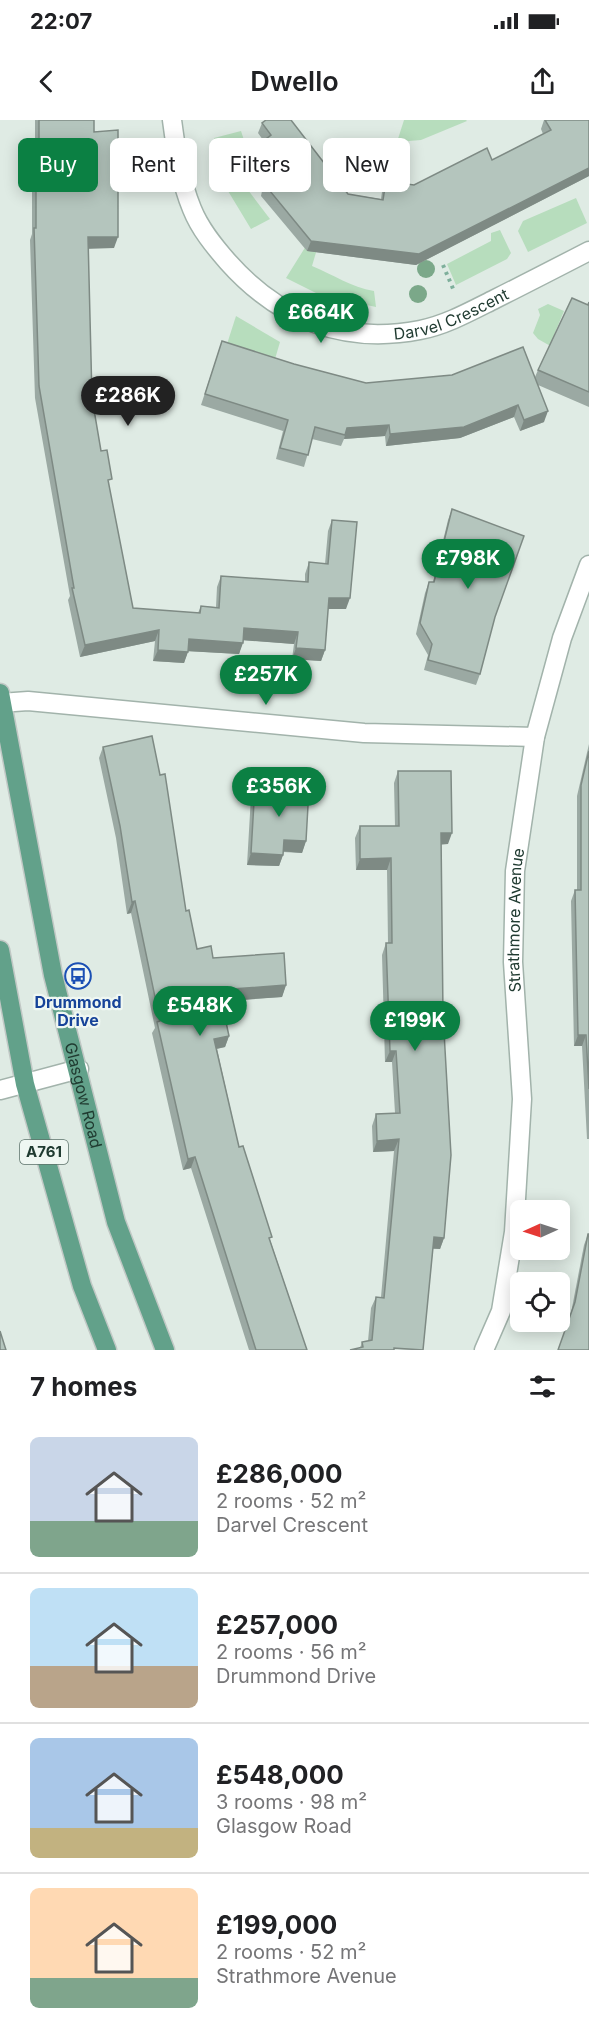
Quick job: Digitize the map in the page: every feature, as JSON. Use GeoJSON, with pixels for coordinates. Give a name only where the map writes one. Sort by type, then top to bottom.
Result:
{"type":"FeatureCollection","features":[{"type":"Feature","properties":{"kind":"main road","name":"Glasgow Road"},"geometry":{"type":"LineString","coordinates":[[1,700],[53,975],[79,1069],[116,1222],[165,1350]]}},
{"type":"Feature","properties":{"kind":"main road","name":"A761"},"geometry":{"type":"LineString","coordinates":[[0,950],[25,1084],[82,1286],[107,1350]]}},
{"type":"Feature","properties":{"kind":"street","name":"Darvel Crescent"},"geometry":{"type":"LineString","coordinates":[[172,120],[177,162],[192,210],[211,243],[246,282],[283,310],[313,323],[365,334],[421,330],[468,312],[589,251]]}},
{"type":"Feature","properties":{"kind":"street","name":"Strathmore Avenue"},"geometry":{"type":"LineString","coordinates":[[484,1350],[501,1311],[514,1232],[522,1099],[513,962],[515,871],[535,737],[562,638],[589,565]]}},
{"type":"Feature","properties":{"kind":"street"},"geometry":{"type":"LineString","coordinates":[[1,700],[364,734],[535,737]]}},
{"type":"Feature","properties":{"kind":"street"},"geometry":{"type":"LineString","coordinates":[[0,1089],[79,1069]]}},
{"type":"Feature","properties":{"kind":"path"},"geometry":{"type":"LineString","coordinates":[[443,265],[455,291]]}},
{"type":"Feature","properties":{"kind":"green space"},"geometry":{"type":"Polygon","coordinates":[[[404,120],[467,121],[421,140],[410,141],[410,138],[398,138],[404,120]]]}},
{"type":"Feature","properties":{"kind":"green space"},"geometry":{"type":"Polygon","coordinates":[[[241,131],[243,138],[214,138],[241,131]]]}},
{"type":"Feature","properties":{"kind":"green space"},"geometry":{"type":"Polygon","coordinates":[[[229,192],[250,192],[270,219],[251,229],[229,192]]]}},
{"type":"Feature","properties":{"kind":"green space"},"geometry":{"type":"Polygon","coordinates":[[[576,198],[587,223],[528,252],[518,231],[523,221],[576,198]]]}},
{"type":"Feature","properties":{"kind":"green space"},"geometry":{"type":"Polygon","coordinates":[[[500,230],[511,253],[507,259],[456,285],[447,264],[491,241],[491,233],[500,230]]]}},
{"type":"Feature","properties":{"kind":"green space"},"geometry":{"type":"Polygon","coordinates":[[[306,246],[317,249],[312,266],[350,284],[374,291],[376,307],[320,295],[286,278],[306,246]]]}},
{"type":"Feature","properties":{"kind":"green space"},"geometry":{"type":"Polygon","coordinates":[[[548,304],[564,311],[554,335],[567,340],[561,352],[538,339],[533,333],[540,315],[538,309],[548,304]]]}},
{"type":"Feature","properties":{"kind":"green space"},"geometry":{"type":"Polygon","coordinates":[[[236,316],[280,342],[275,359],[227,344],[236,316]]]}},
{"type":"Feature","properties":{"kind":"building"},"geometry":{"type":"Polygon","coordinates":[[[39,120],[94,120],[94,132],[118,130],[118,138],[110,138],[110,192],[118,192],[118,237],[88,237],[92,398],[101,451],[107,450],[112,479],[108,480],[133,608],[200,613],[201,606],[219,608],[221,576],[308,582],[309,562],[328,564],[332,520],[357,522],[350,598],[329,598],[325,650],[296,648],[298,632],[244,628],[243,643],[189,639],[188,652],[158,650],[159,630],[85,645],[72,588],[74,588],[39,386],[34,228],[36,228],[36,192],[98,192],[98,138],[39,138],[39,120]]]}},
{"type":"Feature","properties":{"kind":"building"},"geometry":{"type":"Polygon","coordinates":[[[266,120],[291,120],[305,138],[267,138],[271,135],[262,123],[266,120]]]}},
{"type":"Feature","properties":{"kind":"building"},"geometry":{"type":"Polygon","coordinates":[[[545,120],[589,120],[589,168],[419,254],[311,241],[271,192],[311,192],[311,146],[323,162],[323,192],[346,192],[383,200],[384,192],[410,192],[410,184],[414,185],[487,148],[492,160],[551,130],[545,120]]]}},
{"type":"Feature","properties":{"kind":"building"},"geometry":{"type":"Polygon","coordinates":[[[572,298],[588,305],[589,302],[589,392],[538,370],[572,298]]]}},
{"type":"Feature","properties":{"kind":"building"},"geometry":{"type":"Polygon","coordinates":[[[222,341],[294,364],[366,383],[452,375],[523,347],[548,411],[524,420],[518,405],[464,427],[390,434],[389,425],[347,428],[345,435],[315,427],[308,455],[280,448],[288,420],[205,394],[222,341]]]}},
{"type":"Feature","properties":{"kind":"building"},"geometry":{"type":"Polygon","coordinates":[[[452,509],[524,536],[495,617],[480,674],[428,660],[432,644],[420,623],[429,582],[434,582],[452,509]]]}},
{"type":"Feature","properties":{"kind":"building"},"geometry":{"type":"Polygon","coordinates":[[[152,736],[160,775],[165,774],[186,911],[189,910],[197,949],[211,946],[213,958],[284,953],[286,985],[219,990],[229,1036],[214,1039],[239,1147],[243,1146],[272,1237],[269,1238],[307,1350],[256,1350],[195,1157],[188,1159],[157,1022],[160,1021],[135,901],[132,902],[120,826],[103,747],[152,736]]]}},
{"type":"Feature","properties":{"kind":"building"},"geometry":{"type":"Polygon","coordinates":[[[589,751],[589,1089],[586,1035],[578,1035],[575,890],[581,890],[581,785],[589,751]]]}},
{"type":"Feature","properties":{"kind":"building"},"geometry":{"type":"Polygon","coordinates":[[[398,771],[451,771],[452,833],[441,833],[443,1014],[451,1155],[444,1238],[434,1237],[423,1350],[394,1348],[394,1350],[350,1350],[363,1347],[362,1342],[372,1340],[376,1297],[384,1298],[399,1139],[377,1141],[376,1114],[400,1113],[396,1051],[390,1051],[386,943],[392,943],[391,858],[360,859],[360,826],[399,826],[398,771]]]}},
{"type":"Feature","properties":{"kind":"building"},"geometry":{"type":"Polygon","coordinates":[[[255,785],[309,788],[306,841],[284,840],[283,855],[251,853],[255,785]]]}},
{"type":"Feature","properties":{"kind":"building"},"geometry":{"type":"Polygon","coordinates":[[[589,1234],[589,1350],[558,1350],[564,1332],[570,1332],[570,1316],[589,1234]]]}},
{"type":"Feature","properties":{"kind":"building"},"geometry":{"type":"Polygon","coordinates":[[[0,1331],[6,1350],[0,1350],[0,1331]]]}},
{"type":"Feature","properties":{"kind":"place","name":"Drummond Drive"},"geometry":{"type":"Point","coordinates":[78,976]}}]}
